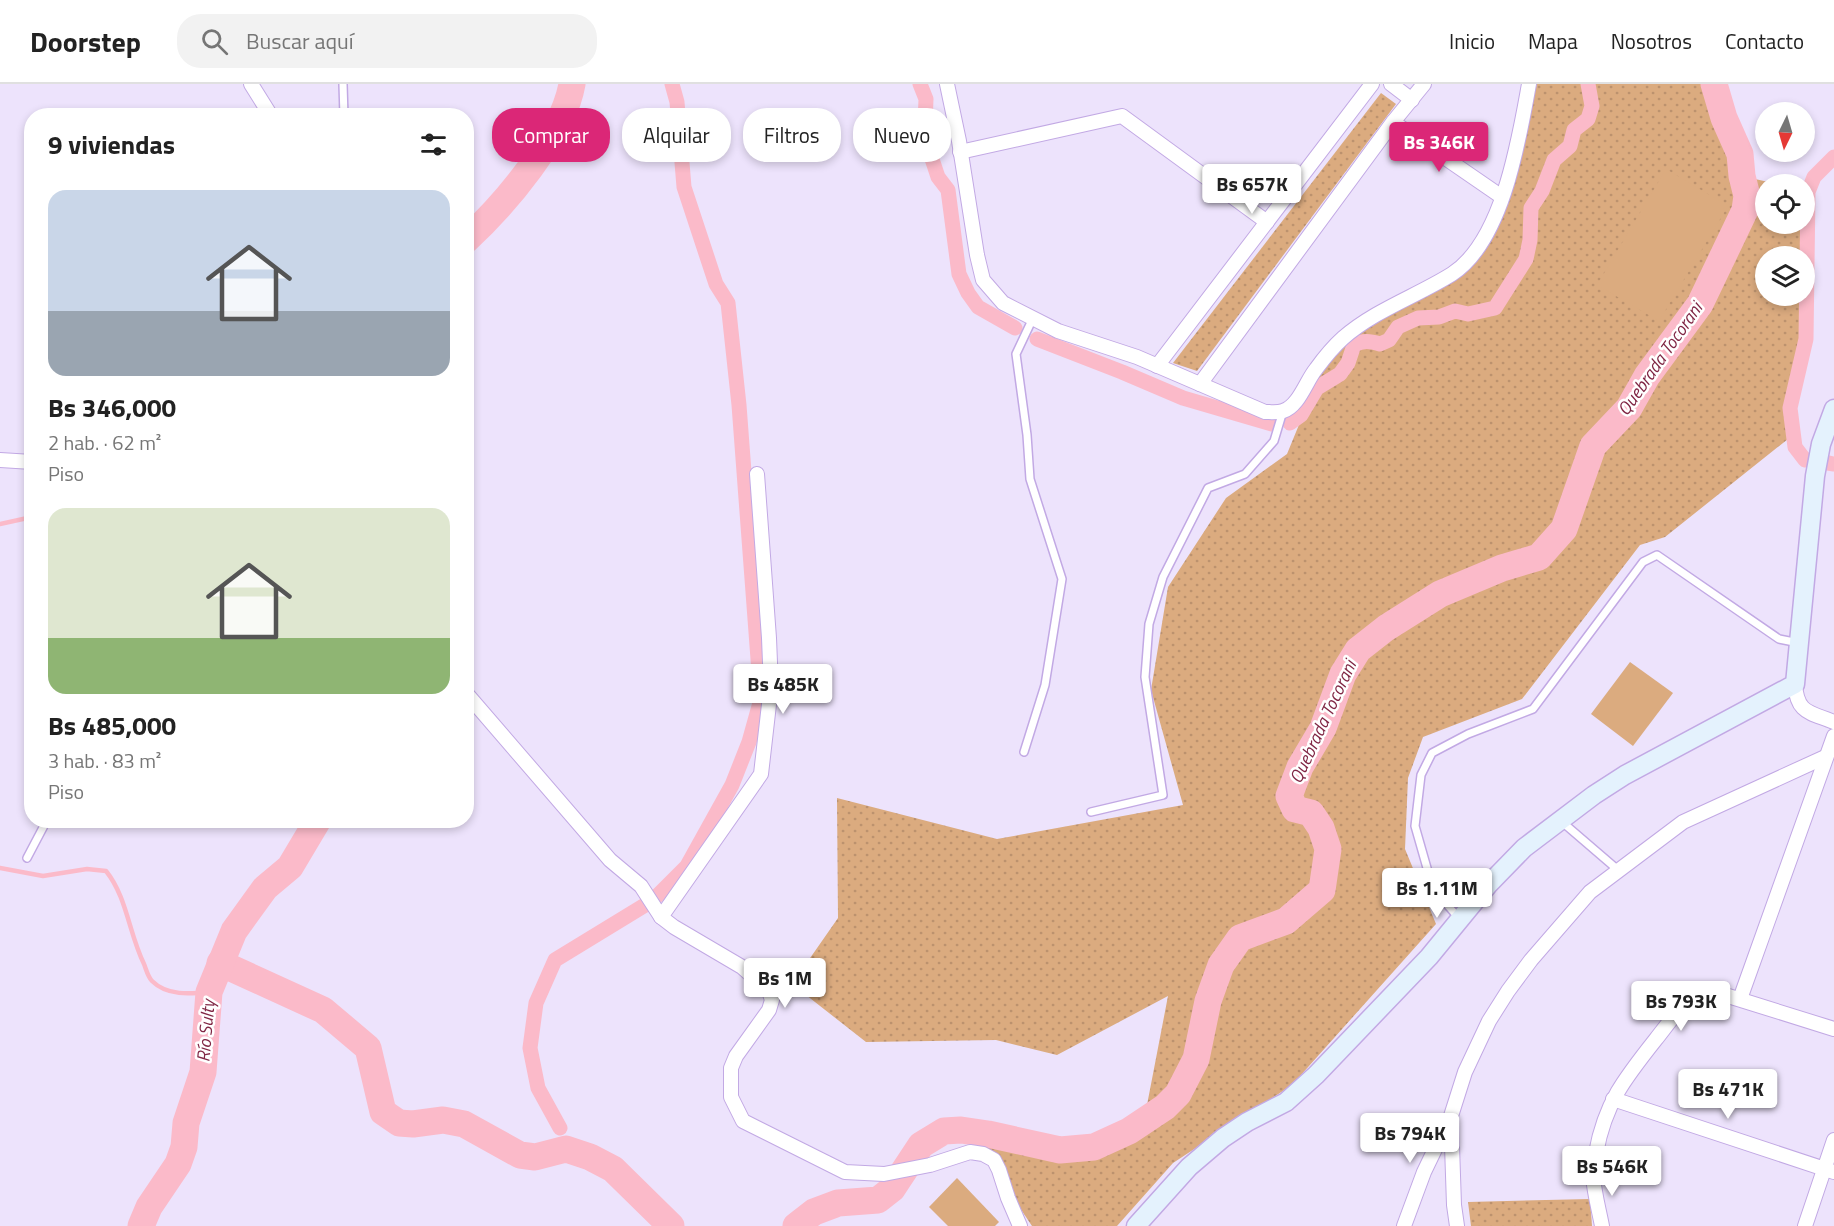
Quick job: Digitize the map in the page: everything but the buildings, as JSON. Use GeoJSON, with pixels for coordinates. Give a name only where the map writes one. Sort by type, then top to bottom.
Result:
{"type":"FeatureCollection","features":[{"type":"Feature","properties":{"kind":"street"},"geometry":{"type":"LineString","coordinates":[[251,84],[266,108]]}},
{"type":"Feature","properties":{"kind":"street"},"geometry":{"type":"LineString","coordinates":[[948,84],[983,280],[1003,303],[1058,331],[1137,357],[1264,412],[1283,411],[1296,401],[1315,370],[1342,339],[1371,317],[1455,272],[1480,247],[1498,211],[1520,137],[1529,84]]}},
{"type":"Feature","properties":{"kind":"street"},"geometry":{"type":"LineString","coordinates":[[1157,366],[1372,84]]}},
{"type":"Feature","properties":{"kind":"street"},"geometry":{"type":"LineString","coordinates":[[1391,84],[1412,100]]}},
{"type":"Feature","properties":{"kind":"street"},"geometry":{"type":"LineString","coordinates":[[1200,384],[1393,122],[1424,84]]}},
{"type":"Feature","properties":{"kind":"street"},"geometry":{"type":"LineString","coordinates":[[960,152],[1122,116],[1267,222]]}},
{"type":"Feature","properties":{"kind":"street"},"geometry":{"type":"LineString","coordinates":[[1393,122],[1502,197]]}},
{"type":"Feature","properties":{"kind":"street"},"geometry":{"type":"LineString","coordinates":[[1834,409],[1828,447],[1815,476],[1795,684],[1796,698],[1802,709],[1834,722]]}},
{"type":"Feature","properties":{"kind":"street"},"geometry":{"type":"LineString","coordinates":[[0,460],[24,462]]}},
{"type":"Feature","properties":{"kind":"street"},"geometry":{"type":"LineString","coordinates":[[661,917],[761,774],[771,687],[757,474]]}},
{"type":"Feature","properties":{"kind":"street"},"geometry":{"type":"LineString","coordinates":[[1136,1226],[1189,1167],[1247,1122],[1286,1102],[1316,1075],[1429,957],[1488,885],[1524,848],[1559,820],[1625,775],[1795,684]]}},
{"type":"Feature","properties":{"kind":"street"},"geometry":{"type":"LineString","coordinates":[[474,702],[610,860],[641,886],[661,917],[742,967],[769,991],[772,1000],[769,1010],[736,1056],[732,1068],[731,1097],[743,1121],[844,1172],[884,1174],[930,1165],[970,1152],[983,1154],[994,1160],[1020,1226]]}},
{"type":"Feature","properties":{"kind":"street"},"geometry":{"type":"LineString","coordinates":[[1740,999],[1834,736]]}},
{"type":"Feature","properties":{"kind":"street"},"geometry":{"type":"LineString","coordinates":[[1404,1226],[1424,1172],[1451,1116],[1465,1072],[1489,1021],[1508,991],[1567,917],[1590,892],[1683,822],[1825,757]]}},
{"type":"Feature","properties":{"kind":"street"},"geometry":{"type":"LineString","coordinates":[[1602,1226],[1593,1173],[1599,1139],[1613,1099],[1633,1068],[1684,1004],[1698,994],[1709,990],[1834,1029]]}},
{"type":"Feature","properties":{"kind":"street"},"geometry":{"type":"LineString","coordinates":[[1613,1099],[1829,1171]]}},
{"type":"Feature","properties":{"kind":"street"},"geometry":{"type":"LineString","coordinates":[[1451,1116],[1454,1205],[1457,1226]]}},
{"type":"Feature","properties":{"kind":"street"},"geometry":{"type":"LineString","coordinates":[[1805,1226],[1829,1171],[1834,1140]]}},
{"type":"Feature","properties":{"kind":"lane"},"geometry":{"type":"LineString","coordinates":[[343,84],[344,108]]}},
{"type":"Feature","properties":{"kind":"lane"},"geometry":{"type":"LineString","coordinates":[[1024,752],[1045,685],[1062,579],[1030,479],[1027,435],[1016,354],[1033,318]]}},
{"type":"Feature","properties":{"kind":"lane"},"geometry":{"type":"LineString","coordinates":[[1091,812],[1163,795],[1144,677],[1149,624],[1163,577],[1208,488],[1245,474],[1274,441],[1283,411]]}},
{"type":"Feature","properties":{"kind":"lane"},"geometry":{"type":"LineString","coordinates":[[1460,919],[1433,889],[1415,826],[1420,775],[1432,753],[1468,734],[1533,708],[1643,562],[1657,555],[1779,639],[1799,643]]}},
{"type":"Feature","properties":{"kind":"lane"},"geometry":{"type":"LineString","coordinates":[[1559,820],[1618,870]]}},
{"type":"Feature","properties":{"kind":"lane"},"geometry":{"type":"LineString","coordinates":[[27,858],[43,828]]}},
{"type":"Feature","properties":{"kind":"shaded area"},"geometry":{"type":"Polygon","coordinates":[[[1537,84],[1714,84],[1724,118],[1740,154],[1742,176],[1755,179],[1755,234],[1807,234],[1807,246],[1755,246],[1755,306],[1806,306],[1806,339],[1790,408],[1793,435],[1665,537],[1640,545],[1522,699],[1423,737],[1408,778],[1405,849],[1436,924],[1292,1085],[1173,1163],[1117,1226],[1032,1226],[970,1133],[1024,1147],[1042,1149],[1071,1146],[1098,1136],[1147,1105],[1168,996],[1057,1055],[996,1040],[866,1042],[792,984],[838,918],[837,798],[997,839],[1183,805],[1151,690],[1168,587],[1226,498],[1287,454],[1330,349],[1470,263],[1495,220],[1537,84]]]}},
{"type":"Feature","properties":{"kind":"shaded area"},"geometry":{"type":"Polygon","coordinates":[[[1381,93],[1396,104],[1197,371],[1173,363],[1381,93]]]}},
{"type":"Feature","properties":{"kind":"shaded area"},"geometry":{"type":"Polygon","coordinates":[[[1666,169],[1728,206],[1659,321],[1597,285],[1666,169]]]}},
{"type":"Feature","properties":{"kind":"shaded area"},"geometry":{"type":"Polygon","coordinates":[[[1630,662],[1673,693],[1633,746],[1591,714],[1630,662]]]}},
{"type":"Feature","properties":{"kind":"shaded area"},"geometry":{"type":"Polygon","coordinates":[[[957,1178],[999,1222],[995,1226],[948,1226],[929,1207],[957,1178]]]}},
{"type":"Feature","properties":{"kind":"shaded area"},"geometry":{"type":"Polygon","coordinates":[[[1590,1199],[1592,1226],[1471,1226],[1468,1202],[1590,1199]]]}},
{"type":"Feature","properties":{"kind":"waterway","name":"Río Sulty"},"geometry":{"type":"LineString","coordinates":[[474,232],[514,189],[545,147],[557,125],[572,84]]}},
{"type":"Feature","properties":{"kind":"waterway"},"geometry":{"type":"LineString","coordinates":[[657,896],[687,866],[732,785],[749,742],[761,699],[739,405],[728,303],[716,284],[684,187],[677,102],[672,84]]}},
{"type":"Feature","properties":{"kind":"waterway"},"geometry":{"type":"LineString","coordinates":[[920,84],[926,99],[925,123],[930,153],[938,177],[948,190],[959,274],[978,307],[1015,328]]}},
{"type":"Feature","properties":{"kind":"waterway"},"geometry":{"type":"LineString","coordinates":[[1290,423],[1301,415],[1317,388],[1340,374],[1348,363],[1354,345],[1360,342],[1380,344],[1389,340],[1398,327],[1418,318],[1439,317],[1455,311],[1468,314],[1495,308],[1526,259],[1530,240],[1531,208],[1542,191],[1554,160],[1570,146],[1574,130],[1588,119],[1592,106],[1588,84]]}},
{"type":"Feature","properties":{"kind":"waterway","name":"Quebrada Tocorani"},"geometry":{"type":"LineString","coordinates":[[796,1226],[814,1212],[838,1203],[878,1200],[892,1189],[921,1145],[944,1131],[961,1130],[988,1134],[1060,1150],[1094,1147],[1129,1131],[1165,1107],[1178,1094],[1196,1059],[1208,1001],[1221,965],[1240,938],[1286,921],[1322,890],[1328,849],[1321,828],[1311,813],[1295,809],[1289,796],[1300,767],[1323,728],[1343,674],[1358,650],[1386,628],[1440,594],[1502,568],[1539,557],[1564,529],[1593,446],[1629,408],[1647,376],[1700,304],[1745,210],[1747,196],[1740,154],[1724,118],[1714,84]]}},
{"type":"Feature","properties":{"kind":"waterway"},"geometry":{"type":"LineString","coordinates":[[1805,460],[1795,447],[1790,408],[1806,339],[1808,192],[1814,177],[1834,157]]}},
{"type":"Feature","properties":{"kind":"waterway"},"geometry":{"type":"LineString","coordinates":[[1037,339],[1183,398],[1272,424]]}},
{"type":"Feature","properties":{"kind":"waterway"},"geometry":{"type":"LineString","coordinates":[[1828,463],[1834,464]]}},
{"type":"Feature","properties":{"kind":"waterway"},"geometry":{"type":"LineString","coordinates":[[0,524],[24,519]]}},
{"type":"Feature","properties":{"kind":"waterway","name":"Río Sulty"},"geometry":{"type":"LineString","coordinates":[[141,1226],[149,1207],[178,1164],[184,1147],[186,1123],[203,1072],[209,992],[234,931],[265,888],[290,867],[313,828]]}},
{"type":"Feature","properties":{"kind":"waterway"},"geometry":{"type":"LineString","coordinates":[[0,868],[43,876],[87,869],[106,871],[119,892],[139,952],[152,981],[172,992],[209,992]]}},
{"type":"Feature","properties":{"kind":"waterway"},"geometry":{"type":"LineString","coordinates":[[560,1128],[538,1088],[530,1048],[536,1003],[555,960],[650,902]]}},
{"type":"Feature","properties":{"kind":"waterway","name":"Quebrada Tocorani"},"geometry":{"type":"LineString","coordinates":[[220,963],[323,1010],[368,1048],[383,1112],[399,1123],[413,1124],[443,1120],[464,1124],[520,1155],[535,1157],[566,1149],[590,1157],[613,1169],[671,1226]]}}]}
